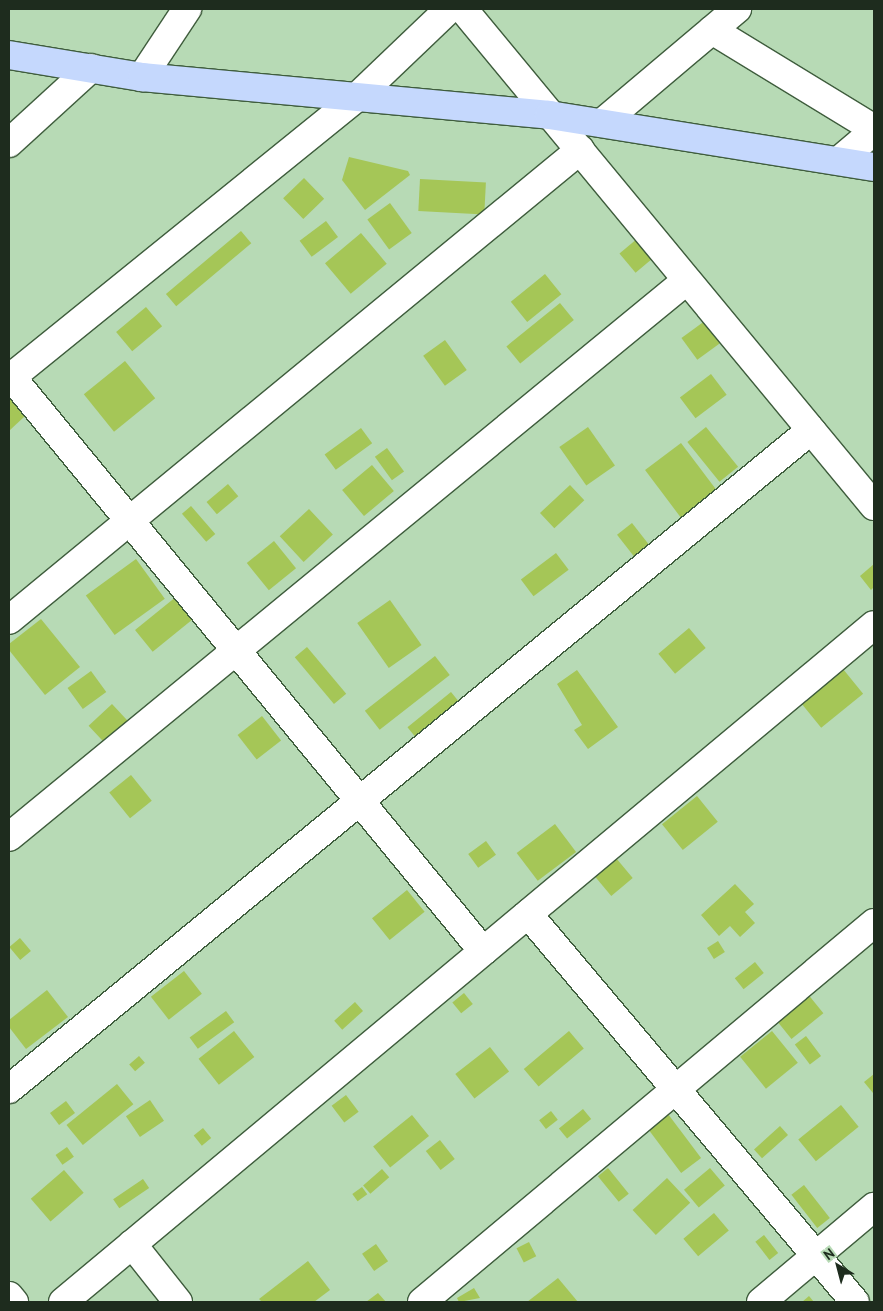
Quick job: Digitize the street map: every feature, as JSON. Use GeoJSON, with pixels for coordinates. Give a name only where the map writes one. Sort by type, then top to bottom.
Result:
{"type":"FeatureCollection","features":[{"type":"Feature","properties":{"kind":"main road"},"geometry":{"type":"LineString","coordinates":[[9,55],[142,77],[549,115],[841,159],[874,167]]}},
{"type":"Feature","properties":{"kind":"street"},"geometry":{"type":"LineString","coordinates":[[142,77],[187,9]]}},
{"type":"Feature","properties":{"kind":"street"},"geometry":{"type":"LineString","coordinates":[[449,9],[357,98],[10,377],[483,951]]}},
{"type":"Feature","properties":{"kind":"street"},"geometry":{"type":"LineString","coordinates":[[463,9],[874,506]]}},
{"type":"Feature","properties":{"kind":"street"},"geometry":{"type":"LineString","coordinates":[[602,123],[737,9]]}},
{"type":"Feature","properties":{"kind":"street"},"geometry":{"type":"LineString","coordinates":[[712,30],[874,130],[841,159]]}},
{"type":"Feature","properties":{"kind":"street"},"geometry":{"type":"LineString","coordinates":[[9,143],[91,68]]}},
{"type":"Feature","properties":{"kind":"street"},"geometry":{"type":"LineString","coordinates":[[9,620],[580,150]]}},
{"type":"Feature","properties":{"kind":"street"},"geometry":{"type":"LineString","coordinates":[[9,837],[687,280]]}},
{"type":"Feature","properties":{"kind":"street"},"geometry":{"type":"LineString","coordinates":[[9,1088],[811,430]]}},
{"type":"Feature","properties":{"kind":"street"},"geometry":{"type":"LineString","coordinates":[[63,1302],[874,625]]}},
{"type":"Feature","properties":{"kind":"street"},"geometry":{"type":"LineString","coordinates":[[528,914],[855,1302]]}},
{"type":"Feature","properties":{"kind":"street"},"geometry":{"type":"LineString","coordinates":[[422,1302],[874,923]]}},
{"type":"Feature","properties":{"kind":"street"},"geometry":{"type":"LineString","coordinates":[[761,1302],[874,1207]]}},
{"type":"Feature","properties":{"kind":"street"},"geometry":{"type":"LineString","coordinates":[[132,1244],[178,1302]]}},
{"type":"Feature","properties":{"kind":"street"},"geometry":{"type":"LineString","coordinates":[[9,1296],[14,1302]]}},
{"type":"Feature","properties":{"kind":"building"},"geometry":{"type":"Polygon","coordinates":[[[349,157],[408,171],[410,175],[365,210],[342,180],[349,157]]]}},
{"type":"Feature","properties":{"kind":"building"},"geometry":{"type":"Polygon","coordinates":[[[304,178],[324,199],[303,219],[283,198],[304,178]]]}},
{"type":"Feature","properties":{"kind":"building"},"geometry":{"type":"Polygon","coordinates":[[[420,179],[486,182],[484,214],[418,211],[420,179]]]}},
{"type":"Feature","properties":{"kind":"building"},"geometry":{"type":"Polygon","coordinates":[[[390,203],[412,233],[389,249],[367,219],[390,203]]]}},
{"type":"Feature","properties":{"kind":"building"},"geometry":{"type":"Polygon","coordinates":[[[326,221],[338,237],[312,257],[300,241],[326,221]]]}},
{"type":"Feature","properties":{"kind":"building"},"geometry":{"type":"Polygon","coordinates":[[[241,231],[251,243],[176,306],[166,294],[241,231]]]}},
{"type":"Feature","properties":{"kind":"building"},"geometry":{"type":"Polygon","coordinates":[[[361,233],[387,264],[351,294],[325,263],[361,233]]]}},
{"type":"Feature","properties":{"kind":"building"},"geometry":{"type":"Polygon","coordinates":[[[644,233],[660,252],[636,273],[619,254],[644,233]]]}},
{"type":"Feature","properties":{"kind":"building"},"geometry":{"type":"Polygon","coordinates":[[[545,274],[561,294],[527,322],[511,302],[545,274]]]}},
{"type":"Feature","properties":{"kind":"building"},"geometry":{"type":"Polygon","coordinates":[[[560,303],[574,320],[520,364],[506,346],[560,303]]]}},
{"type":"Feature","properties":{"kind":"building"},"geometry":{"type":"Polygon","coordinates":[[[146,307],[162,326],[132,351],[116,332],[146,307]]]}},
{"type":"Feature","properties":{"kind":"building"},"geometry":{"type":"Polygon","coordinates":[[[713,315],[729,337],[697,360],[681,338],[713,315]]]}},
{"type":"Feature","properties":{"kind":"building"},"geometry":{"type":"Polygon","coordinates":[[[445,340],[467,370],[445,386],[423,356],[445,340]]]}},
{"type":"Feature","properties":{"kind":"building"},"geometry":{"type":"Polygon","coordinates":[[[125,361],[155,398],[114,432],[84,394],[125,361]]]}},
{"type":"Feature","properties":{"kind":"building"},"geometry":{"type":"Polygon","coordinates":[[[711,374],[727,395],[696,418],[680,397],[711,374]]]}},
{"type":"Feature","properties":{"kind":"building"},"geometry":{"type":"Polygon","coordinates":[[[9,397],[25,416],[9,431],[9,397]]]}},
{"type":"Feature","properties":{"kind":"building"},"geometry":{"type":"Polygon","coordinates":[[[588,427],[615,466],[586,486],[559,447],[588,427]]]}},
{"type":"Feature","properties":{"kind":"building"},"geometry":{"type":"Polygon","coordinates":[[[706,427],[738,467],[719,482],[687,442],[706,427]]]}},
{"type":"Feature","properties":{"kind":"building"},"geometry":{"type":"Polygon","coordinates":[[[361,428],[372,443],[336,470],[325,454],[361,428]]]}},
{"type":"Feature","properties":{"kind":"building"},"geometry":{"type":"Polygon","coordinates":[[[681,443],[722,497],[686,524],[645,470],[681,443]]]}},
{"type":"Feature","properties":{"kind":"building"},"geometry":{"type":"Polygon","coordinates":[[[387,448],[404,471],[392,480],[375,457],[387,448]]]}},
{"type":"Feature","properties":{"kind":"building"},"geometry":{"type":"Polygon","coordinates":[[[372,465],[394,491],[364,516],[342,490],[372,465]]]}},
{"type":"Feature","properties":{"kind":"building"},"geometry":{"type":"Polygon","coordinates":[[[228,484],[238,496],[217,514],[207,502],[228,484]]]}},
{"type":"Feature","properties":{"kind":"building"},"geometry":{"type":"Polygon","coordinates":[[[570,485],[584,500],[554,528],[540,513],[570,485]]]}},
{"type":"Feature","properties":{"kind":"building"},"geometry":{"type":"Polygon","coordinates":[[[191,506],[215,534],[206,542],[182,514],[191,506]]]}},
{"type":"Feature","properties":{"kind":"building"},"geometry":{"type":"Polygon","coordinates":[[[309,509],[333,535],[304,562],[280,536],[309,509]]]}},
{"type":"Feature","properties":{"kind":"building"},"geometry":{"type":"Polygon","coordinates":[[[632,523],[653,550],[638,561],[617,535],[632,523]]]}},
{"type":"Feature","properties":{"kind":"building"},"geometry":{"type":"Polygon","coordinates":[[[274,541],[296,568],[269,590],[247,563],[274,541]]]}},
{"type":"Feature","properties":{"kind":"building"},"geometry":{"type":"Polygon","coordinates":[[[556,553],[569,570],[533,596],[521,579],[556,553]]]}},
{"type":"Feature","properties":{"kind":"building"},"geometry":{"type":"Polygon","coordinates":[[[136,559],[165,599],[115,635],[86,595],[136,559]]]}},
{"type":"Feature","properties":{"kind":"building"},"geometry":{"type":"Polygon","coordinates":[[[874,564],[874,587],[871,590],[860,576],[874,564]]]}},
{"type":"Feature","properties":{"kind":"building"},"geometry":{"type":"Polygon","coordinates":[[[177,596],[195,618],[153,652],[135,630],[177,596]]]}},
{"type":"Feature","properties":{"kind":"building"},"geometry":{"type":"Polygon","coordinates":[[[390,600],[422,645],[389,668],[357,623],[390,600]]]}},
{"type":"Feature","properties":{"kind":"building"},"geometry":{"type":"Polygon","coordinates":[[[41,619],[80,667],[45,695],[9,650],[9,644],[41,619]]]}},
{"type":"Feature","properties":{"kind":"building"},"geometry":{"type":"Polygon","coordinates":[[[689,628],[706,648],[675,674],[658,654],[689,628]]]}},
{"type":"Feature","properties":{"kind":"building"},"geometry":{"type":"Polygon","coordinates":[[[307,647],[346,694],[334,704],[295,657],[307,647]]]}},
{"type":"Feature","properties":{"kind":"building"},"geometry":{"type":"Polygon","coordinates":[[[435,656],[450,675],[380,730],[365,711],[435,656]]]}},
{"type":"Feature","properties":{"kind":"building"},"geometry":{"type":"Polygon","coordinates":[[[843,669],[863,694],[821,728],[801,703],[843,669]]]}},
{"type":"Feature","properties":{"kind":"building"},"geometry":{"type":"Polygon","coordinates":[[[577,670],[618,727],[588,749],[574,730],[582,725],[557,684],[577,670]]]}},
{"type":"Feature","properties":{"kind":"building"},"geometry":{"type":"Polygon","coordinates":[[[91,671],[106,692],[83,709],[68,688],[91,671]]]}},
{"type":"Feature","properties":{"kind":"building"},"geometry":{"type":"Polygon","coordinates":[[[451,692],[464,708],[421,744],[407,727],[451,692]]]}},
{"type":"Feature","properties":{"kind":"building"},"geometry":{"type":"Polygon","coordinates":[[[112,704],[129,722],[106,744],[89,726],[112,704]]]}},
{"type":"Feature","properties":{"kind":"building"},"geometry":{"type":"Polygon","coordinates":[[[262,716],[281,740],[257,760],[238,735],[262,716]]]}},
{"type":"Feature","properties":{"kind":"building"},"geometry":{"type":"Polygon","coordinates":[[[131,775],[152,801],[130,818],[109,793],[131,775]]]}},
{"type":"Feature","properties":{"kind":"building"},"geometry":{"type":"Polygon","coordinates":[[[697,796],[718,822],[683,850],[662,824],[697,796]]]}},
{"type":"Feature","properties":{"kind":"building"},"geometry":{"type":"Polygon","coordinates":[[[555,824],[576,852],[538,881],[517,853],[555,824]]]}},
{"type":"Feature","properties":{"kind":"building"},"geometry":{"type":"Polygon","coordinates":[[[486,841],[496,855],[478,868],[468,854],[486,841]]]}},
{"type":"Feature","properties":{"kind":"building"},"geometry":{"type":"Polygon","coordinates":[[[616,858],[633,878],[611,896],[595,876],[616,858]]]}},
{"type":"Feature","properties":{"kind":"building"},"geometry":{"type":"Polygon","coordinates":[[[735,884],[754,904],[745,912],[755,923],[740,937],[730,926],[719,936],[701,915],[735,884]]]}},
{"type":"Feature","properties":{"kind":"building"},"geometry":{"type":"Polygon","coordinates":[[[407,890],[425,912],[390,940],[372,918],[407,890]]]}},
{"type":"Feature","properties":{"kind":"building"},"geometry":{"type":"Polygon","coordinates":[[[20,938],[31,951],[20,960],[9,947],[20,938]]]}},
{"type":"Feature","properties":{"kind":"building"},"geometry":{"type":"Polygon","coordinates":[[[718,941],[725,952],[714,959],[707,948],[718,941]]]}},
{"type":"Feature","properties":{"kind":"building"},"geometry":{"type":"Polygon","coordinates":[[[755,962],[764,973],[744,989],[735,978],[755,962]]]}},
{"type":"Feature","properties":{"kind":"building"},"geometry":{"type":"Polygon","coordinates":[[[184,971],[202,994],[169,1020],[151,997],[184,971]]]}},
{"type":"Feature","properties":{"kind":"building"},"geometry":{"type":"Polygon","coordinates":[[[47,990],[68,1017],[26,1049],[9,1027],[9,1020],[47,990]]]}},
{"type":"Feature","properties":{"kind":"building"},"geometry":{"type":"Polygon","coordinates":[[[464,993],[473,1004],[461,1013],[452,1002],[464,993]]]}},
{"type":"Feature","properties":{"kind":"building"},"geometry":{"type":"Polygon","coordinates":[[[807,993],[823,1013],[791,1039],[775,1019],[807,993]]]}},
{"type":"Feature","properties":{"kind":"building"},"geometry":{"type":"Polygon","coordinates":[[[355,1002],[363,1011],[342,1030],[334,1021],[355,1002]]]}},
{"type":"Feature","properties":{"kind":"building"},"geometry":{"type":"Polygon","coordinates":[[[226,1011],[234,1022],[198,1049],[190,1037],[226,1011]]]}},
{"type":"Feature","properties":{"kind":"building"},"geometry":{"type":"Polygon","coordinates":[[[234,1031],[254,1057],[219,1085],[199,1059],[234,1031]]]}},
{"type":"Feature","properties":{"kind":"building"},"geometry":{"type":"Polygon","coordinates":[[[569,1031],[584,1049],[539,1087],[524,1069],[569,1031]]]}},
{"type":"Feature","properties":{"kind":"building"},"geometry":{"type":"Polygon","coordinates":[[[772,1031],[798,1063],[766,1089],[740,1057],[772,1031]]]}},
{"type":"Feature","properties":{"kind":"building"},"geometry":{"type":"Polygon","coordinates":[[[806,1036],[821,1056],[810,1064],[795,1044],[806,1036]]]}},
{"type":"Feature","properties":{"kind":"building"},"geometry":{"type":"Polygon","coordinates":[[[490,1047],[509,1071],[474,1099],[455,1074],[490,1047]]]}},
{"type":"Feature","properties":{"kind":"building"},"geometry":{"type":"Polygon","coordinates":[[[139,1056],[145,1063],[135,1071],[129,1065],[139,1056]]]}},
{"type":"Feature","properties":{"kind":"building"},"geometry":{"type":"Polygon","coordinates":[[[874,1074],[874,1091],[873,1093],[864,1082],[874,1074]]]}},
{"type":"Feature","properties":{"kind":"building"},"geometry":{"type":"Polygon","coordinates":[[[117,1084],[133,1104],[83,1145],[66,1125],[117,1084]]]}},
{"type":"Feature","properties":{"kind":"building"},"geometry":{"type":"Polygon","coordinates":[[[346,1095],[359,1112],[344,1123],[332,1106],[346,1095]]]}},
{"type":"Feature","properties":{"kind":"building"},"geometry":{"type":"Polygon","coordinates":[[[150,1100],[164,1121],[140,1137],[126,1116],[150,1100]]]}},
{"type":"Feature","properties":{"kind":"building"},"geometry":{"type":"Polygon","coordinates":[[[66,1101],[75,1113],[59,1125],[50,1113],[66,1101]]]}},
{"type":"Feature","properties":{"kind":"building"},"geometry":{"type":"Polygon","coordinates":[[[841,1105],[859,1127],[816,1161],[798,1140],[841,1105]]]}},
{"type":"Feature","properties":{"kind":"building"},"geometry":{"type":"Polygon","coordinates":[[[583,1109],[591,1119],[567,1139],[559,1129],[583,1109]]]}},
{"type":"Feature","properties":{"kind":"building"},"geometry":{"type":"Polygon","coordinates":[[[551,1111],[558,1120],[546,1129],[539,1120],[551,1111]]]}},
{"type":"Feature","properties":{"kind":"building"},"geometry":{"type":"Polygon","coordinates":[[[668,1114],[701,1158],[681,1173],[648,1129],[668,1114]]]}},
{"type":"Feature","properties":{"kind":"building"},"geometry":{"type":"Polygon","coordinates":[[[412,1115],[429,1136],[390,1167],[373,1146],[412,1115]]]}},
{"type":"Feature","properties":{"kind":"building"},"geometry":{"type":"Polygon","coordinates":[[[780,1126],[788,1135],[762,1158],[754,1149],[780,1126]]]}},
{"type":"Feature","properties":{"kind":"building"},"geometry":{"type":"Polygon","coordinates":[[[203,1128],[211,1138],[202,1146],[194,1136],[203,1128]]]}},
{"type":"Feature","properties":{"kind":"building"},"geometry":{"type":"Polygon","coordinates":[[[440,1140],[455,1159],[441,1170],[426,1151],[440,1140]]]}},
{"type":"Feature","properties":{"kind":"building"},"geometry":{"type":"Polygon","coordinates":[[[67,1147],[74,1157],[62,1165],[56,1155],[67,1147]]]}},
{"type":"Feature","properties":{"kind":"building"},"geometry":{"type":"Polygon","coordinates":[[[608,1168],[629,1194],[619,1202],[598,1176],[608,1168]]]}},
{"type":"Feature","properties":{"kind":"building"},"geometry":{"type":"Polygon","coordinates":[[[710,1168],[725,1186],[699,1207],[684,1190],[710,1168]]]}},
{"type":"Feature","properties":{"kind":"building"},"geometry":{"type":"Polygon","coordinates":[[[382,1169],[389,1177],[370,1194],[363,1185],[382,1169]]]}},
{"type":"Feature","properties":{"kind":"building"},"geometry":{"type":"Polygon","coordinates":[[[64,1170],[84,1193],[50,1222],[31,1199],[64,1170]]]}},
{"type":"Feature","properties":{"kind":"building"},"geometry":{"type":"Polygon","coordinates":[[[667,1178],[690,1203],[656,1235],[633,1210],[667,1178]]]}},
{"type":"Feature","properties":{"kind":"building"},"geometry":{"type":"Polygon","coordinates":[[[143,1179],[149,1188],[119,1208],[113,1199],[143,1179]]]}},
{"type":"Feature","properties":{"kind":"building"},"geometry":{"type":"Polygon","coordinates":[[[804,1185],[830,1218],[817,1228],[791,1195],[804,1185]]]}},
{"type":"Feature","properties":{"kind":"building"},"geometry":{"type":"Polygon","coordinates":[[[362,1187],[367,1194],[358,1201],[352,1194],[362,1187]]]}},
{"type":"Feature","properties":{"kind":"building"},"geometry":{"type":"Polygon","coordinates":[[[714,1213],[729,1231],[698,1256],[683,1239],[714,1213]]]}},
{"type":"Feature","properties":{"kind":"building"},"geometry":{"type":"Polygon","coordinates":[[[764,1235],[778,1253],[769,1260],[755,1242],[764,1235]]]}},
{"type":"Feature","properties":{"kind":"building"},"geometry":{"type":"Polygon","coordinates":[[[529,1242],[536,1256],[524,1263],[517,1248],[529,1242]]]}},
{"type":"Feature","properties":{"kind":"building"},"geometry":{"type":"Polygon","coordinates":[[[376,1244],[388,1261],[374,1271],[362,1254],[376,1244]]]}},
{"type":"Feature","properties":{"kind":"building"},"geometry":{"type":"Polygon","coordinates":[[[308,1261],[330,1290],[314,1302],[262,1302],[259,1299],[308,1261]]]}},
{"type":"Feature","properties":{"kind":"building"},"geometry":{"type":"Polygon","coordinates":[[[558,1278],[578,1302],[527,1302],[558,1278]]]}},
{"type":"Feature","properties":{"kind":"building"},"geometry":{"type":"Polygon","coordinates":[[[474,1288],[480,1298],[459,1302],[457,1298],[474,1288]]]}},
{"type":"Feature","properties":{"kind":"building"},"geometry":{"type":"Polygon","coordinates":[[[378,1293],[386,1302],[366,1302],[378,1293]]]}},
{"type":"Feature","properties":{"kind":"building"},"geometry":{"type":"Polygon","coordinates":[[[809,1296],[814,1302],[802,1302],[809,1296]]]}}]}
